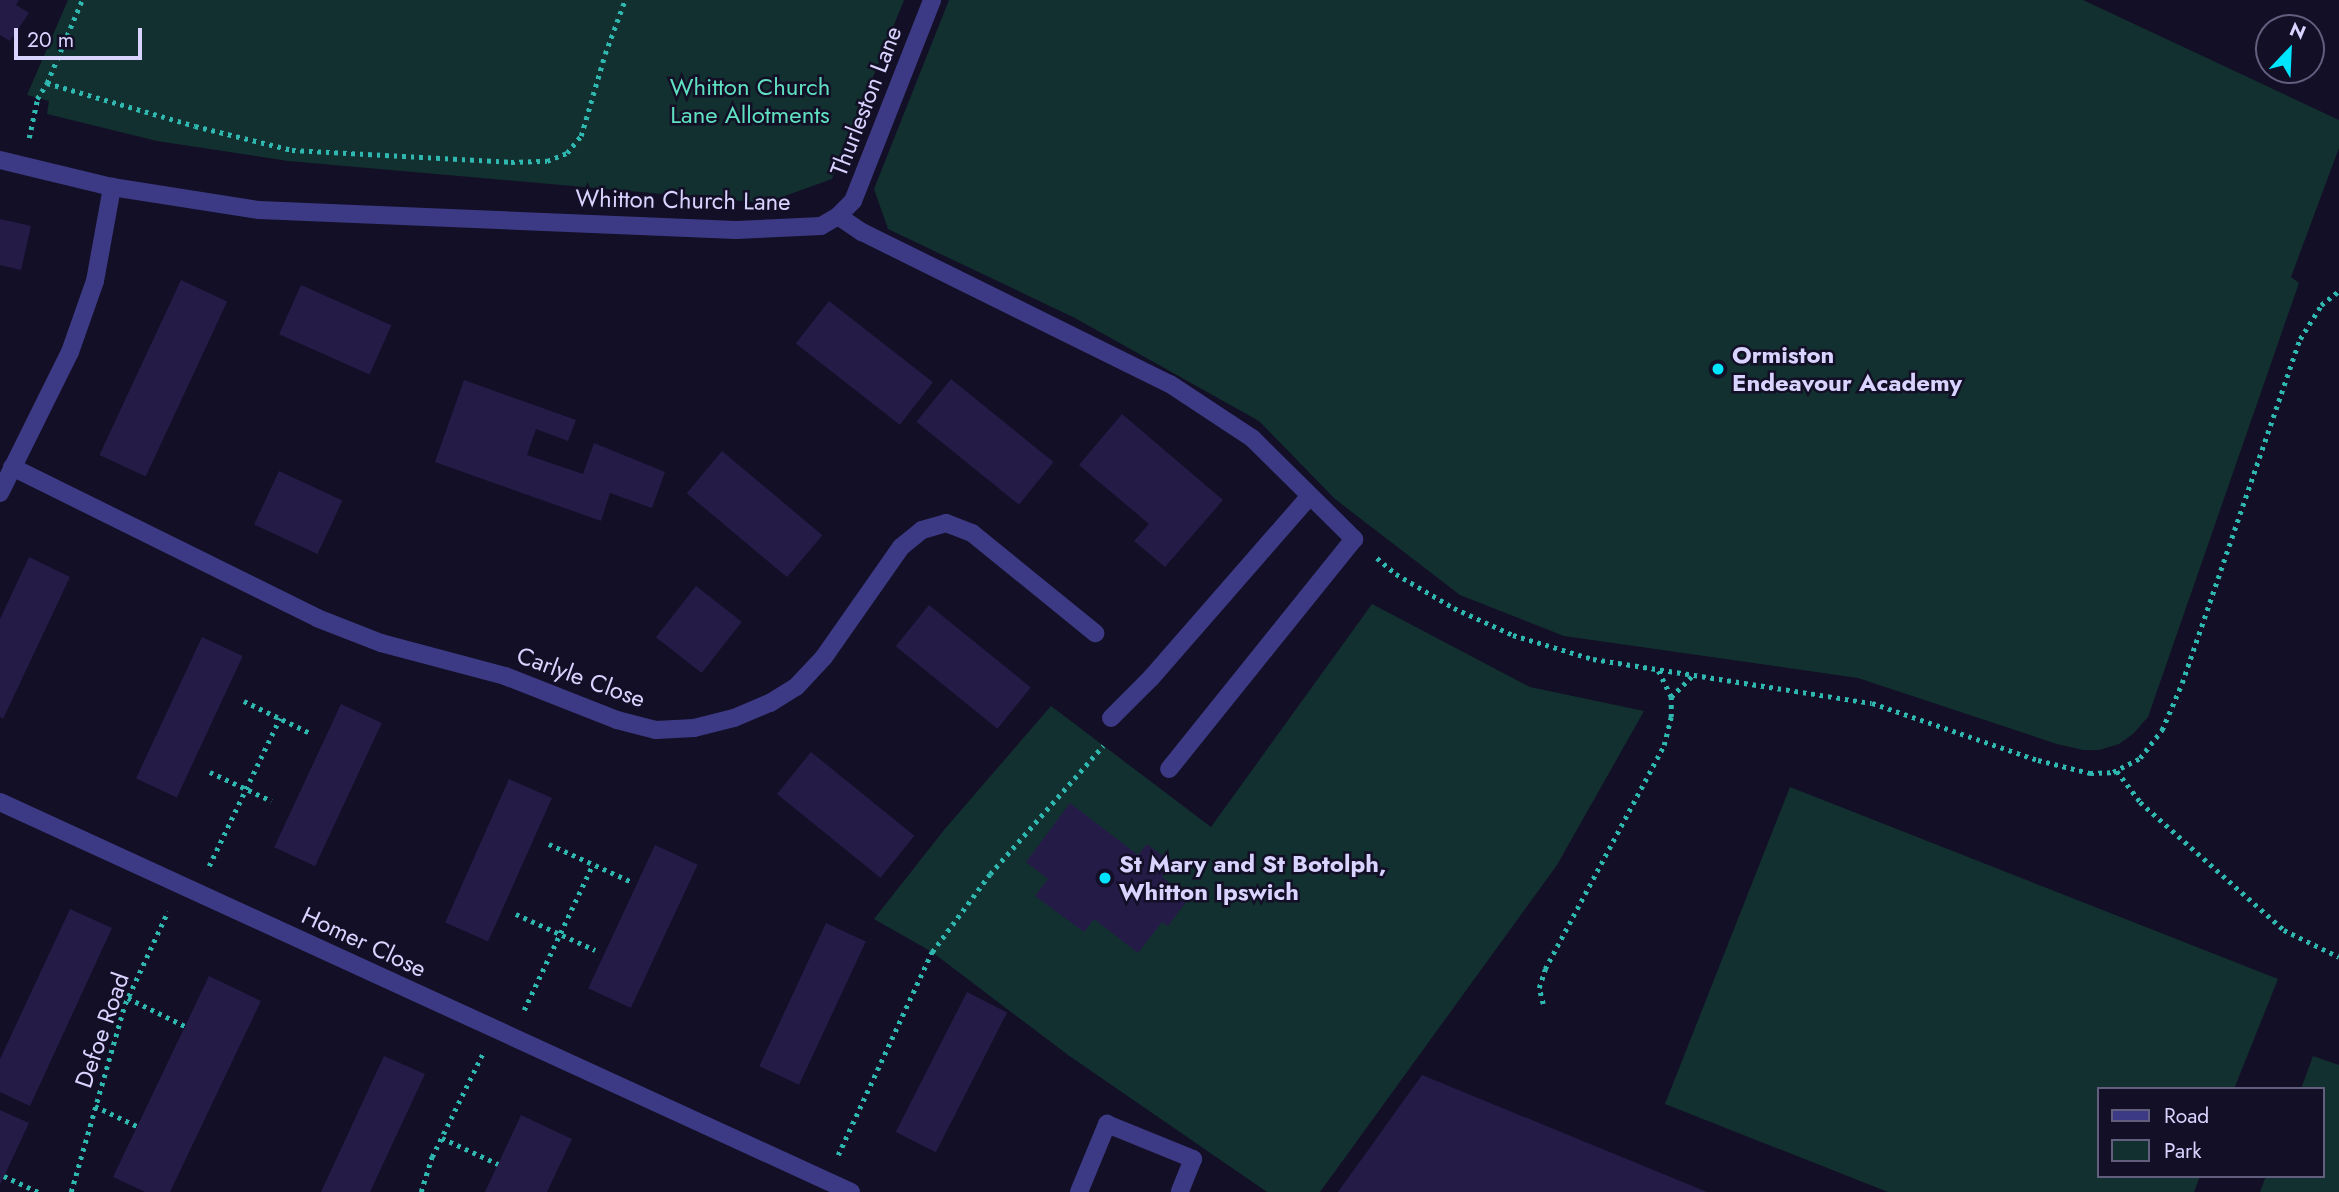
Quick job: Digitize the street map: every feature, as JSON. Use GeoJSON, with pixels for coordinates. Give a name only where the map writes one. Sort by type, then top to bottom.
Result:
{"type":"FeatureCollection","features":[{"type":"Feature","properties":{"kind":"street","name":"Thurleston Lane"},"geometry":{"type":"LineString","coordinates":[[838,216],[853,201],[932,0]]}},
{"type":"Feature","properties":{"kind":"street","name":"Whitton Church Lane"},"geometry":{"type":"LineString","coordinates":[[0,160],[112,187],[259,210],[736,230],[821,226],[838,216]]}},
{"type":"Feature","properties":{"kind":"street"},"geometry":{"type":"LineString","coordinates":[[0,493],[70,352],[95,281],[112,187]]}},
{"type":"Feature","properties":{"kind":"street"},"geometry":{"type":"LineString","coordinates":[[838,216],[862,232],[1170,384],[1252,438],[1354,539],[1169,769]]}},
{"type":"Feature","properties":{"kind":"street","name":"Carlyle Close"},"geometry":{"type":"LineString","coordinates":[[12,467],[317,618],[382,643],[505,676],[617,720],[656,730],[694,728],[734,718],[770,703],[796,687],[824,657],[901,547],[922,530],[946,523],[972,533],[1094,633]]}},
{"type":"Feature","properties":{"kind":"street"},"geometry":{"type":"LineString","coordinates":[[1111,718],[1151,678],[1309,497]]}},
{"type":"Feature","properties":{"kind":"street","name":"Homer Close"},"geometry":{"type":"LineString","coordinates":[[0,802],[851,1192]]}},
{"type":"Feature","properties":{"kind":"street"},"geometry":{"type":"LineString","coordinates":[[1079,1192],[1107,1124],[1193,1159],[1180,1192]]}},
{"type":"Feature","properties":{"kind":"path"},"geometry":{"type":"LineString","coordinates":[[23,166],[37,99],[47,83],[82,0]]}},
{"type":"Feature","properties":{"kind":"path"},"geometry":{"type":"LineString","coordinates":[[47,83],[195,126],[292,150],[498,161],[547,161],[566,153],[581,136],[593,103],[605,54],[625,0]]}},
{"type":"Feature","properties":{"kind":"path"},"geometry":{"type":"LineString","coordinates":[[1354,539],[1396,574],[1454,608],[1513,635],[1594,659],[1872,703],[2038,760],[2090,773],[2118,771],[2140,758],[2162,730],[2182,683],[2300,339],[2321,305],[2339,291]]}},
{"type":"Feature","properties":{"kind":"path"},"geometry":{"type":"LineString","coordinates":[[1544,1004],[1539,988],[1545,969],[1664,745],[1671,717],[1671,697],[1657,667]]}},
{"type":"Feature","properties":{"kind":"path"},"geometry":{"type":"LineString","coordinates":[[1671,697],[1694,674]]}},
{"type":"Feature","properties":{"kind":"path"},"geometry":{"type":"LineString","coordinates":[[244,701],[310,733]]}},
{"type":"Feature","properties":{"kind":"path"},"geometry":{"type":"LineString","coordinates":[[188,889],[246,789],[280,718]]}},
{"type":"Feature","properties":{"kind":"path"},"geometry":{"type":"LineString","coordinates":[[826,1181],[932,952],[990,874],[1104,744],[1111,718]]}},
{"type":"Feature","properties":{"kind":"path"},"geometry":{"type":"LineString","coordinates":[[2118,771],[2140,802],[2284,930],[2339,957]]}},
{"type":"Feature","properties":{"kind":"path"},"geometry":{"type":"LineString","coordinates":[[210,772],[272,801]]}},
{"type":"Feature","properties":{"kind":"path"},"geometry":{"type":"LineString","coordinates":[[549,844],[629,880]]}},
{"type":"Feature","properties":{"kind":"path"},"geometry":{"type":"LineString","coordinates":[[512,1037],[593,864]]}},
{"type":"Feature","properties":{"kind":"path","name":"Defoe Road"},"geometry":{"type":"LineString","coordinates":[[71,1192],[128,998],[188,889]]}},
{"type":"Feature","properties":{"kind":"path"},"geometry":{"type":"LineString","coordinates":[[516,914],[595,950]]}},
{"type":"Feature","properties":{"kind":"path"},"geometry":{"type":"LineString","coordinates":[[128,998],[185,1026]]}},
{"type":"Feature","properties":{"kind":"path"},"geometry":{"type":"LineString","coordinates":[[421,1192],[442,1138],[478,1066],[492,1028]]}},
{"type":"Feature","properties":{"kind":"path"},"geometry":{"type":"LineString","coordinates":[[95,1106],[137,1126]]}},
{"type":"Feature","properties":{"kind":"path"},"geometry":{"type":"LineString","coordinates":[[442,1138],[498,1164]]}},
{"type":"Feature","properties":{"kind":"path"},"geometry":{"type":"LineString","coordinates":[[4,1175],[39,1192]]}},
{"type":"Feature","properties":{"kind":"green space","name":"Whitton Church Lane Allotments"},"geometry":{"type":"Polygon","coordinates":[[[68,0],[904,0],[832,179],[765,203],[288,161],[157,141],[47,114],[49,101],[27,95],[68,0]]]}},
{"type":"Feature","properties":{"kind":"green space","name":"Ormiston Endeavour Academy"},"geometry":{"type":"Polygon","coordinates":[[[949,0],[2083,0],[2255,81],[2255,84],[2262,84],[2339,120],[2339,148],[2291,277],[2299,283],[2148,717],[2133,734],[2119,744],[2099,750],[2083,750],[2057,744],[1858,678],[1564,636],[1460,595],[1335,499],[1259,421],[1075,318],[888,229],[874,189],[949,0]]]}},
{"type":"Feature","properties":{"kind":"green space"},"geometry":{"type":"Polygon","coordinates":[[[1372,604],[1530,687],[1644,711],[1557,865],[1320,1192],[1267,1192],[1068,1055],[932,952],[874,919],[944,830],[1051,706],[1211,827],[1372,604]]]}},
{"type":"Feature","properties":{"kind":"green space"},"geometry":{"type":"Polygon","coordinates":[[[1790,787],[2278,979],[2235,1087],[2098,1087],[2098,1178],[2199,1178],[2194,1192],[1888,1192],[1665,1104],[1790,787]]]}},
{"type":"Feature","properties":{"kind":"green space"},"geometry":{"type":"Polygon","coordinates":[[[2313,1056],[2339,1065],[2339,1192],[2260,1192],[2265,1178],[2325,1178],[2325,1087],[2302,1087],[2313,1056]]]}},
{"type":"Feature","properties":{"kind":"building"},"geometry":{"type":"Polygon","coordinates":[[[0,0],[19,0],[16,5],[29,13],[10,41],[0,35],[0,0]]]}},
{"type":"Feature","properties":{"kind":"building"},"geometry":{"type":"Polygon","coordinates":[[[0,219],[31,226],[21,270],[0,265],[0,219]]]}},
{"type":"Feature","properties":{"kind":"building"},"geometry":{"type":"Polygon","coordinates":[[[181,280],[227,302],[146,476],[99,455],[181,280]]]}},
{"type":"Feature","properties":{"kind":"building"},"geometry":{"type":"Polygon","coordinates":[[[301,285],[391,325],[369,375],[279,334],[301,285]]]}},
{"type":"Feature","properties":{"kind":"building"},"geometry":{"type":"Polygon","coordinates":[[[829,301],[933,382],[900,425],[796,344],[829,301]]]}},
{"type":"Feature","properties":{"kind":"building"},"geometry":{"type":"Polygon","coordinates":[[[951,379],[1054,462],[1019,505],[916,422],[951,379]]]}},
{"type":"Feature","properties":{"kind":"building"},"geometry":{"type":"Polygon","coordinates":[[[464,380],[576,420],[568,441],[536,429],[527,455],[583,474],[594,443],[665,472],[652,508],[610,493],[601,521],[435,462],[464,380]]]}},
{"type":"Feature","properties":{"kind":"building"},"geometry":{"type":"Polygon","coordinates":[[[1122,414],[1223,500],[1165,567],[1134,541],[1149,524],[1079,465],[1122,414]]]}},
{"type":"Feature","properties":{"kind":"building"},"geometry":{"type":"Polygon","coordinates":[[[722,451],[822,535],[787,577],[687,493],[722,451]]]}},
{"type":"Feature","properties":{"kind":"building"},"geometry":{"type":"Polygon","coordinates":[[[279,471],[342,501],[318,554],[254,524],[279,471]]]}},
{"type":"Feature","properties":{"kind":"building"},"geometry":{"type":"Polygon","coordinates":[[[29,557],[70,577],[3,719],[0,717],[0,619],[29,557]]]}},
{"type":"Feature","properties":{"kind":"building"},"geometry":{"type":"Polygon","coordinates":[[[696,586],[742,622],[702,673],[656,637],[696,586]]]}},
{"type":"Feature","properties":{"kind":"building"},"geometry":{"type":"Polygon","coordinates":[[[929,605],[1031,687],[997,729],[896,646],[929,605]]]}},
{"type":"Feature","properties":{"kind":"building"},"geometry":{"type":"Polygon","coordinates":[[[202,637],[243,656],[177,797],[136,778],[202,637]]]}},
{"type":"Feature","properties":{"kind":"building"},"geometry":{"type":"Polygon","coordinates":[[[341,704],[382,723],[315,866],[274,847],[341,704]]]}},
{"type":"Feature","properties":{"kind":"building"},"geometry":{"type":"Polygon","coordinates":[[[811,752],[914,836],[880,878],[777,794],[811,752]]]}},
{"type":"Feature","properties":{"kind":"building"},"geometry":{"type":"Polygon","coordinates":[[[509,779],[552,798],[488,942],[445,922],[509,779]]]}},
{"type":"Feature","properties":{"kind":"building","name":"St Mary and St Botolph, Whitton Ipswich"},"geometry":{"type":"Polygon","coordinates":[[[1070,803],[1138,855],[1147,844],[1172,863],[1162,877],[1189,898],[1168,926],[1162,922],[1138,953],[1094,919],[1084,932],[1035,896],[1048,879],[1026,862],[1070,803]]]}},
{"type":"Feature","properties":{"kind":"building"},"geometry":{"type":"Polygon","coordinates":[[[655,845],[698,865],[631,1008],[588,988],[655,845]]]}},
{"type":"Feature","properties":{"kind":"building"},"geometry":{"type":"Polygon","coordinates":[[[70,909],[112,928],[30,1106],[0,1092],[0,1059],[70,909]]]}},
{"type":"Feature","properties":{"kind":"building"},"geometry":{"type":"Polygon","coordinates":[[[826,923],[866,942],[799,1085],[759,1066],[826,923]]]}},
{"type":"Feature","properties":{"kind":"building"},"geometry":{"type":"Polygon","coordinates":[[[209,976],[261,1001],[170,1192],[145,1192],[113,1177],[209,976]]]}},
{"type":"Feature","properties":{"kind":"building"},"geometry":{"type":"Polygon","coordinates":[[[967,992],[1007,1012],[936,1152],[896,1132],[967,992]]]}},
{"type":"Feature","properties":{"kind":"building"},"geometry":{"type":"Polygon","coordinates":[[[384,1056],[425,1074],[370,1192],[321,1192],[384,1056]]]}},
{"type":"Feature","properties":{"kind":"building"},"geometry":{"type":"Polygon","coordinates":[[[1422,1075],[1707,1192],[1338,1192],[1422,1075]]]}},
{"type":"Feature","properties":{"kind":"building"},"geometry":{"type":"Polygon","coordinates":[[[0,1110],[29,1123],[0,1185],[0,1110]]]}},
{"type":"Feature","properties":{"kind":"building"},"geometry":{"type":"Polygon","coordinates":[[[521,1115],[572,1139],[547,1192],[485,1192],[521,1115]]]}},
{"type":"Feature","properties":{"kind":"place","name":"Ormiston Endeavour Academy"},"geometry":{"type":"Point","coordinates":[1718,369]}},
{"type":"Feature","properties":{"kind":"place","name":"St Mary and St Botolph, Whitton Ipswich"},"geometry":{"type":"Point","coordinates":[1105,878]}}]}
